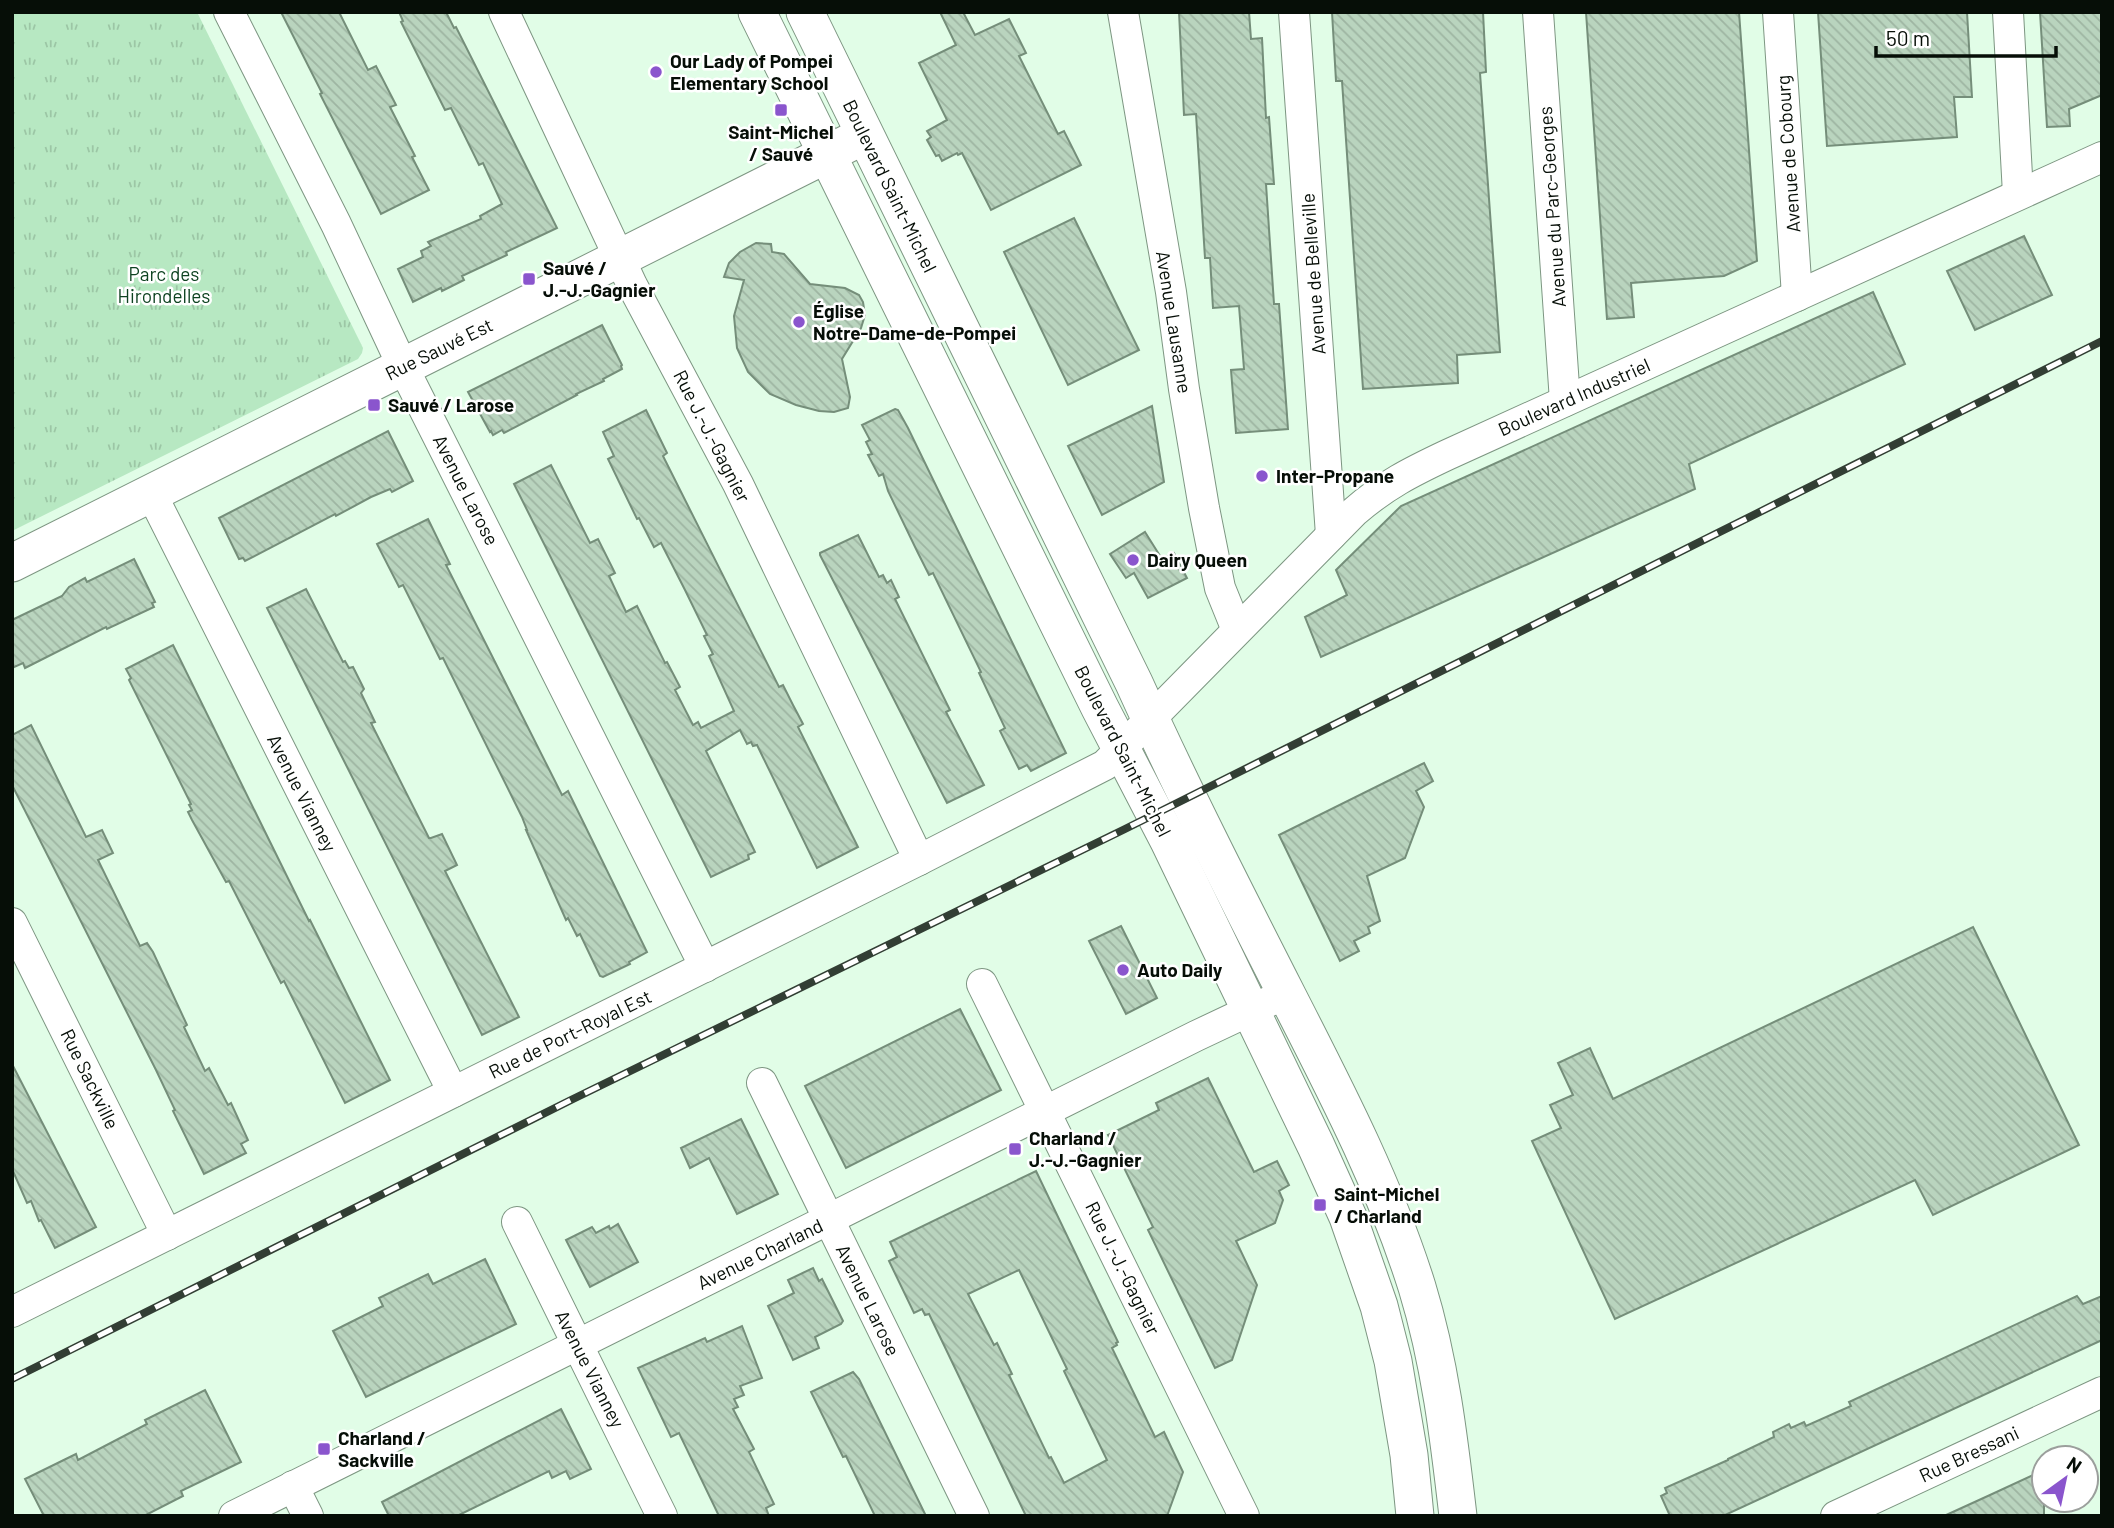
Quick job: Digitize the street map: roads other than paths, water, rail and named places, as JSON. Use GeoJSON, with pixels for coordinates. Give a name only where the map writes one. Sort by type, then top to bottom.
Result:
{"type":"FeatureCollection","features":[{"type":"Feature","properties":{"kind":"main road","name":"Boulevard Saint-Michel"},"geometry":{"type":"LineString","coordinates":[[757,12],[1100,708],[1169,841],[1340,1198],[1371,1281],[1398,1385],[1415,1516]]}},
{"type":"Feature","properties":{"kind":"main road","name":"Boulevard Saint-Michel"},"geometry":{"type":"LineString","coordinates":[[805,12],[1175,772],[1364,1150],[1402,1242],[1424,1313],[1440,1380],[1458,1516]]}},
{"type":"Feature","properties":{"kind":"main road","name":"Rue Sauvé Est"},"geometry":{"type":"LineString","coordinates":[[12,563],[865,135]]}},
{"type":"Feature","properties":{"kind":"street","name":"Avenue Larose"},"geometry":{"type":"LineString","coordinates":[[229,12],[330,212],[403,367],[705,967]]}},
{"type":"Feature","properties":{"kind":"street","name":"Rue J.-J.-Gagnier"},"geometry":{"type":"LineString","coordinates":[[504,12],[620,259],[738,484],[919,860]]}},
{"type":"Feature","properties":{"kind":"street","name":"Avenue Lausanne"},"geometry":{"type":"LineString","coordinates":[[1123,12],[1171,292],[1203,508],[1220,588],[1237,629]]}},
{"type":"Feature","properties":{"kind":"street","name":"Avenue de Belleville"},"geometry":{"type":"LineString","coordinates":[[1294,12],[1331,535]]}},
{"type":"Feature","properties":{"kind":"street","name":"Avenue du Parc-Georges"},"geometry":{"type":"LineString","coordinates":[[1538,12],[1565,401]]}},
{"type":"Feature","properties":{"kind":"street","name":"Avenue de Cobourg"},"geometry":{"type":"LineString","coordinates":[[1778,12],[1797,296]]}},
{"type":"Feature","properties":{"kind":"street"},"geometry":{"type":"LineString","coordinates":[[2008,12],[2018,194]]}},
{"type":"Feature","properties":{"kind":"street","name":"Boulevard Industriel"},"geometry":{"type":"LineString","coordinates":[[1122,748],[1331,535],[1378,491],[1394,481],[2102,157]]}},
{"type":"Feature","properties":{"kind":"street","name":"Avenue Vianney"},"geometry":{"type":"LineString","coordinates":[[151,493],[453,1092]]}},
{"type":"Feature","properties":{"kind":"street","name":"Rue de Port-Royal Est"},"geometry":{"type":"LineString","coordinates":[[12,1312],[919,860],[1105,765],[1122,748]]}},
{"type":"Feature","properties":{"kind":"street","name":"Rue Sackville"},"geometry":{"type":"LineString","coordinates":[[12,923],[167,1235]]}},
{"type":"Feature","properties":{"kind":"street","name":"Rue J.-J.-Gagnier"},"geometry":{"type":"LineString","coordinates":[[982,984],[1244,1516]]}},
{"type":"Feature","properties":{"kind":"street","name":"Avenue Charland"},"geometry":{"type":"LineString","coordinates":[[234,1516],[1286,993]]}},
{"type":"Feature","properties":{"kind":"street","name":"Avenue Larose"},"geometry":{"type":"LineString","coordinates":[[762,1083],[974,1516]]}},
{"type":"Feature","properties":{"kind":"street","name":"Avenue Vianney"},"geometry":{"type":"LineString","coordinates":[[517,1222],[662,1516]]}},
{"type":"Feature","properties":{"kind":"street","name":"Rue Bressani"},"geometry":{"type":"LineString","coordinates":[[1836,1516],[2102,1392]]}},
{"type":"Feature","properties":{"kind":"street"},"geometry":{"type":"LineString","coordinates":[[293,1486],[308,1516]]}},
{"type":"Feature","properties":{"kind":"railway"},"geometry":{"type":"LineString","coordinates":[[12,1379],[571,1100],[1125,829],[2102,341]]}},
{"type":"Feature","properties":{"kind":"place","name":"Our Lady of Pompei Elementary School"},"geometry":{"type":"Point","coordinates":[656,72]}},
{"type":"Feature","properties":{"kind":"place","name":"Saint-Michel / Sauvé"},"geometry":{"type":"Point","coordinates":[781,110]}},
{"type":"Feature","properties":{"kind":"place","name":"Sauvé / J.-J.-Gagnier"},"geometry":{"type":"Point","coordinates":[529,279]}},
{"type":"Feature","properties":{"kind":"place","name":"Église Notre-Dame-de-Pompei"},"geometry":{"type":"Point","coordinates":[799,322]}},
{"type":"Feature","properties":{"kind":"place","name":"Sauvé / Larose"},"geometry":{"type":"Point","coordinates":[374,405]}},
{"type":"Feature","properties":{"kind":"place","name":"Inter-Propane"},"geometry":{"type":"Point","coordinates":[1262,476]}},
{"type":"Feature","properties":{"kind":"place","name":"Dairy Queen"},"geometry":{"type":"Point","coordinates":[1133,560]}},
{"type":"Feature","properties":{"kind":"place","name":"Auto Daily"},"geometry":{"type":"Point","coordinates":[1123,970]}},
{"type":"Feature","properties":{"kind":"place","name":"Charland / J.-J.-Gagnier"},"geometry":{"type":"Point","coordinates":[1015,1149]}},
{"type":"Feature","properties":{"kind":"place","name":"Saint-Michel / Charland"},"geometry":{"type":"Point","coordinates":[1320,1205]}},
{"type":"Feature","properties":{"kind":"place","name":"Charland / Sackville"},"geometry":{"type":"Point","coordinates":[324,1449]}},
{"type":"Feature","properties":{"kind":"park label","name":"Parc des Hirondelles"},"geometry":{"type":"Point","coordinates":[164,285]}}]}
